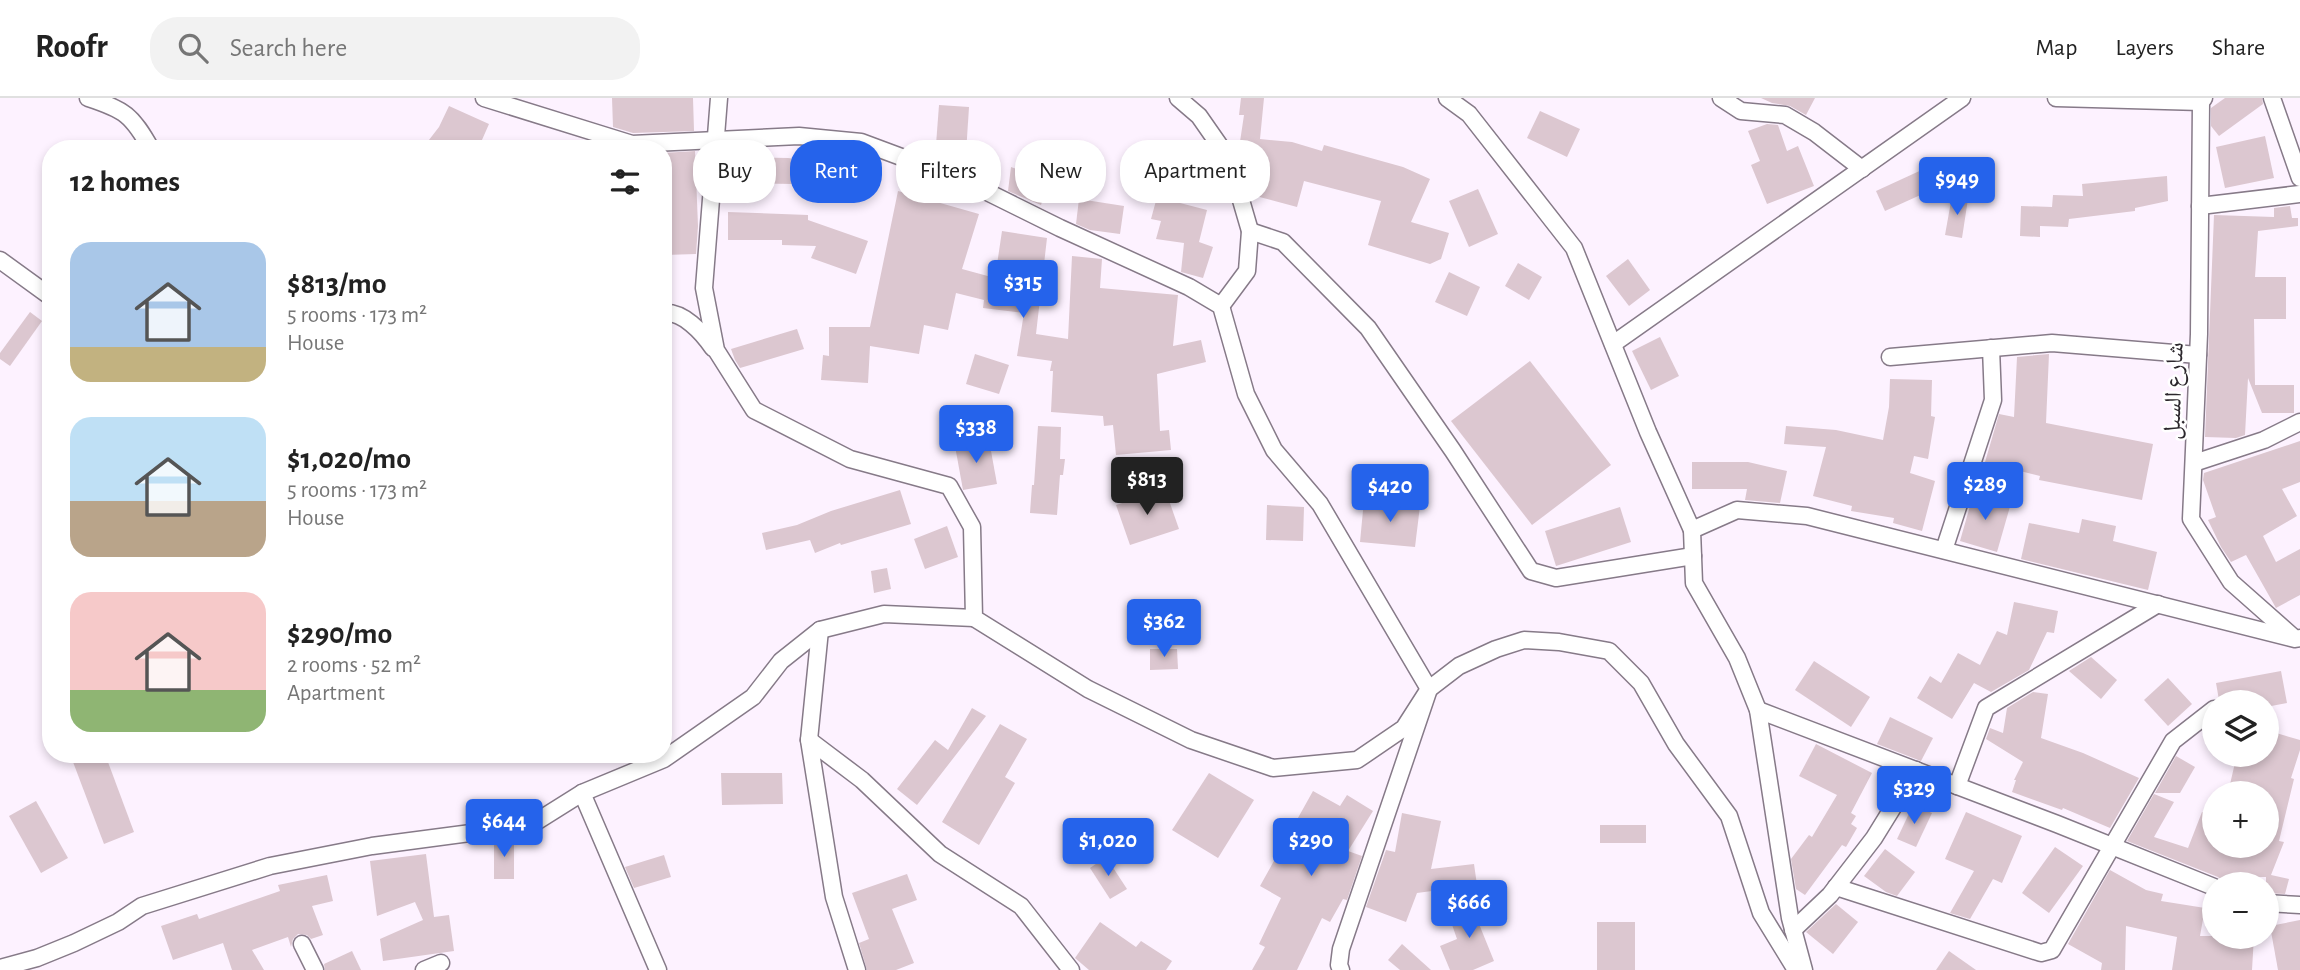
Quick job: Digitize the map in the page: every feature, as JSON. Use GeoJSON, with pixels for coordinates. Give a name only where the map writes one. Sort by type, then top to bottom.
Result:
{"type":"FeatureCollection","features":[{"type":"Feature","properties":{"kind":"street"},"geometry":{"type":"LineString","coordinates":[[88,98],[113,106],[135,121],[146,140]]}},
{"type":"Feature","properties":{"kind":"street"},"geometry":{"type":"LineString","coordinates":[[484,98],[619,140]]}},
{"type":"Feature","properties":{"kind":"street"},"geometry":{"type":"LineString","coordinates":[[716,140],[719,98]]}},
{"type":"Feature","properties":{"kind":"street"},"geometry":{"type":"LineString","coordinates":[[1178,98],[1199,116],[1228,159],[1250,231],[1247,271],[1221,306]]}},
{"type":"Feature","properties":{"kind":"street"},"geometry":{"type":"LineString","coordinates":[[1447,98],[1469,114],[1574,248],[1648,432],[1692,530],[1694,583],[1737,658],[1758,710],[1793,930],[1804,970]]}},
{"type":"Feature","properties":{"kind":"street"},"geometry":{"type":"LineString","coordinates":[[1721,98],[1741,111],[1785,116],[1814,132],[1862,169]]}},
{"type":"Feature","properties":{"kind":"street"},"geometry":{"type":"LineString","coordinates":[[1613,344],[1962,98]]}},
{"type":"Feature","properties":{"kind":"street"},"geometry":{"type":"LineString","coordinates":[[2056,98],[2202,100]]}},
{"type":"Feature","properties":{"kind":"street"},"geometry":{"type":"LineString","coordinates":[[2272,98],[2300,178]]}},
{"type":"Feature","properties":{"kind":"street","name":"شارع السبل"},"geometry":{"type":"LineString","coordinates":[[2202,100],[2198,355],[2191,519],[2231,582],[2298,641]]}},
{"type":"Feature","properties":{"kind":"street"},"geometry":{"type":"LineString","coordinates":[[733,140],[799,136],[861,142],[963,180],[1189,288],[1221,306],[1246,394],[1274,450],[1320,504],[1429,689],[1341,949],[1341,970]]}},
{"type":"Feature","properties":{"kind":"street"},"geometry":{"type":"LineString","coordinates":[[672,143],[693,142]]}},
{"type":"Feature","properties":{"kind":"street"},"geometry":{"type":"LineString","coordinates":[[2200,206],[2300,194]]}},
{"type":"Feature","properties":{"kind":"street"},"geometry":{"type":"LineString","coordinates":[[711,203],[704,288],[716,350],[754,411]]}},
{"type":"Feature","properties":{"kind":"street"},"geometry":{"type":"LineString","coordinates":[[1250,231],[1283,242],[1368,328],[1531,571],[1556,578],[1693,556]]}},
{"type":"Feature","properties":{"kind":"street"},"geometry":{"type":"LineString","coordinates":[[0,260],[42,290]]}},
{"type":"Feature","properties":{"kind":"street"},"geometry":{"type":"LineString","coordinates":[[672,312],[703,333],[754,411],[850,459],[949,486],[972,527],[974,618]]}},
{"type":"Feature","properties":{"kind":"street"},"geometry":{"type":"LineString","coordinates":[[1889,357],[2052,343],[2198,355]]}},
{"type":"Feature","properties":{"kind":"street"},"geometry":{"type":"LineString","coordinates":[[1944,550],[1993,400],[1991,348]]}},
{"type":"Feature","properties":{"kind":"street"},"geometry":{"type":"LineString","coordinates":[[2194,463],[2264,440],[2300,422]]}},
{"type":"Feature","properties":{"kind":"street"},"geometry":{"type":"LineString","coordinates":[[1692,530],[1737,510],[1807,516],[2298,641]]}},
{"type":"Feature","properties":{"kind":"street"},"geometry":{"type":"LineString","coordinates":[[1957,786],[1986,708],[2158,604]]}},
{"type":"Feature","properties":{"kind":"street"},"geometry":{"type":"LineString","coordinates":[[672,754],[753,697],[781,661],[820,630],[884,614],[974,618],[1088,689],[1191,740],[1273,768],[1357,760],[1404,728],[1429,689],[1459,666],[1524,640],[1559,642],[1609,651],[1641,683],[1676,744],[1729,816],[1761,913],[1796,970]]}},
{"type":"Feature","properties":{"kind":"street"},"geometry":{"type":"LineString","coordinates":[[820,630],[809,740],[834,897],[857,970]]}},
{"type":"Feature","properties":{"kind":"street"},"geometry":{"type":"LineString","coordinates":[[1758,710],[2202,882]]}},
{"type":"Feature","properties":{"kind":"street"},"geometry":{"type":"LineString","coordinates":[[1836,887],[2047,953],[2052,950],[2172,741],[2202,718]]}},
{"type":"Feature","properties":{"kind":"street"},"geometry":{"type":"LineString","coordinates":[[809,740],[862,780],[940,853],[1021,906],[1071,970]]}},
{"type":"Feature","properties":{"kind":"street"},"geometry":{"type":"LineString","coordinates":[[0,968],[37,958],[75,943],[118,922],[142,906],[270,866],[372,846],[531,825],[582,793],[654,763]]}},
{"type":"Feature","properties":{"kind":"street"},"geometry":{"type":"LineString","coordinates":[[1793,930],[1836,887],[1874,838],[1916,770]]}},
{"type":"Feature","properties":{"kind":"street"},"geometry":{"type":"LineString","coordinates":[[582,793],[658,970]]}},
{"type":"Feature","properties":{"kind":"street"},"geometry":{"type":"LineString","coordinates":[[2279,904],[2300,905]]}},
{"type":"Feature","properties":{"kind":"street"},"geometry":{"type":"LineString","coordinates":[[302,944],[315,970]]}},
{"type":"Feature","properties":{"kind":"street"},"geometry":{"type":"LineString","coordinates":[[424,970],[441,963]]}},
{"type":"Feature","properties":{"kind":"building"},"geometry":{"type":"Polygon","coordinates":[[[612,98],[693,98],[694,131],[633,133],[613,127],[612,98]]]}},
{"type":"Feature","properties":{"kind":"building"},"geometry":{"type":"Polygon","coordinates":[[[1241,98],[1264,98],[1260,139],[1292,142],[1322,151],[1324,145],[1403,167],[1430,179],[1411,222],[1449,233],[1441,259],[1430,264],[1368,245],[1381,201],[1304,181],[1297,207],[1270,200],[1270,140],[1240,140],[1244,115],[1239,115],[1241,98]]]}},
{"type":"Feature","properties":{"kind":"building"},"geometry":{"type":"Polygon","coordinates":[[[1761,98],[1815,98],[1806,115],[1790,106],[1761,98]]]}},
{"type":"Feature","properties":{"kind":"building"},"geometry":{"type":"Polygon","coordinates":[[[2225,98],[2262,98],[2263,104],[2219,136],[2211,126],[2211,108],[2225,98]]]}},
{"type":"Feature","properties":{"kind":"building"},"geometry":{"type":"Polygon","coordinates":[[[939,105],[969,107],[967,140],[936,140],[939,105]]]}},
{"type":"Feature","properties":{"kind":"building"},"geometry":{"type":"Polygon","coordinates":[[[449,106],[489,124],[482,140],[429,140],[449,106]]]}},
{"type":"Feature","properties":{"kind":"building"},"geometry":{"type":"Polygon","coordinates":[[[1540,111],[1580,129],[1567,157],[1527,138],[1540,111]]]}},
{"type":"Feature","properties":{"kind":"building"},"geometry":{"type":"Polygon","coordinates":[[[1767,124],[1778,125],[1787,151],[1798,146],[1814,186],[1767,204],[1751,165],[1760,161],[1748,131],[1767,124]]]}},
{"type":"Feature","properties":{"kind":"building"},"geometry":{"type":"Polygon","coordinates":[[[2265,136],[2274,178],[2225,188],[2216,147],[2265,136]]]}},
{"type":"Feature","properties":{"kind":"building"},"geometry":{"type":"Polygon","coordinates":[[[693,151],[693,203],[697,203],[698,226],[696,254],[672,255],[672,152],[693,151]]]}},
{"type":"Feature","properties":{"kind":"building"},"geometry":{"type":"Polygon","coordinates":[[[776,158],[790,158],[790,184],[776,184],[776,158]]]}},
{"type":"Feature","properties":{"kind":"building"},"geometry":{"type":"Polygon","coordinates":[[[1011,167],[1015,168],[1015,194],[1008,191],[1011,167]]]}},
{"type":"Feature","properties":{"kind":"building"},"geometry":{"type":"Polygon","coordinates":[[[1926,168],[1936,188],[1885,211],[1876,191],[1926,168]]]}},
{"type":"Feature","properties":{"kind":"building"},"geometry":{"type":"Polygon","coordinates":[[[2167,176],[2168,201],[2135,208],[2135,211],[2069,219],[2068,227],[2040,226],[2040,237],[2020,236],[2021,206],[2052,207],[2053,195],[2083,196],[2082,184],[2167,176]]]}},
{"type":"Feature","properties":{"kind":"building"},"geometry":{"type":"Polygon","coordinates":[[[1478,189],[1498,234],[1469,247],[1449,201],[1478,189]]]}},
{"type":"Feature","properties":{"kind":"building"},"geometry":{"type":"Polygon","coordinates":[[[1952,196],[1968,199],[1962,238],[1945,235],[1952,196]]]}},
{"type":"Feature","properties":{"kind":"building"},"geometry":{"type":"Polygon","coordinates":[[[896,201],[896,203],[940,203],[979,214],[962,269],[995,278],[1002,231],[1047,238],[1036,334],[1068,339],[1072,256],[1102,259],[1100,288],[1178,295],[1173,346],[1201,340],[1206,362],[1157,374],[1160,431],[1169,430],[1171,450],[1116,455],[1113,425],[1104,426],[1103,416],[1051,412],[1052,361],[1017,356],[1024,313],[983,308],[984,300],[956,293],[948,330],[924,325],[919,354],[870,346],[868,383],[821,380],[823,355],[829,356],[829,327],[870,327],[896,201]]]}},
{"type":"Feature","properties":{"kind":"building"},"geometry":{"type":"Polygon","coordinates":[[[1079,203],[1124,206],[1120,234],[1090,230],[1076,224],[1079,203]]]}},
{"type":"Feature","properties":{"kind":"building"},"geometry":{"type":"Polygon","coordinates":[[[1155,203],[1180,203],[1207,210],[1199,242],[1213,247],[1203,278],[1181,272],[1184,243],[1156,239],[1161,221],[1151,219],[1155,203]]]}},
{"type":"Feature","properties":{"kind":"building"},"geometry":{"type":"Polygon","coordinates":[[[2290,206],[2292,218],[2298,218],[2298,226],[2258,231],[2255,277],[2286,277],[2286,319],[2254,319],[2255,385],[2294,385],[2294,413],[2262,413],[2248,378],[2245,435],[2236,438],[2205,437],[2214,215],[2274,217],[2274,208],[2290,206]]]}},
{"type":"Feature","properties":{"kind":"building"},"geometry":{"type":"Polygon","coordinates":[[[728,212],[808,215],[808,220],[868,241],[856,274],[811,258],[816,246],[782,245],[782,240],[728,240],[728,212]]]}},
{"type":"Feature","properties":{"kind":"building"},"geometry":{"type":"Polygon","coordinates":[[[1628,259],[1650,290],[1629,306],[1606,276],[1628,259]]]}},
{"type":"Feature","properties":{"kind":"building"},"geometry":{"type":"Polygon","coordinates":[[[1518,263],[1542,277],[1529,300],[1505,286],[1518,263]]]}},
{"type":"Feature","properties":{"kind":"building"},"geometry":{"type":"Polygon","coordinates":[[[1449,272],[1480,287],[1467,316],[1435,302],[1449,272]]]}},
{"type":"Feature","properties":{"kind":"building"},"geometry":{"type":"Polygon","coordinates":[[[30,312],[42,321],[10,366],[0,359],[0,353],[30,312]]]}},
{"type":"Feature","properties":{"kind":"building"},"geometry":{"type":"Polygon","coordinates":[[[797,329],[804,349],[740,368],[735,360],[731,349],[797,329]]]}},
{"type":"Feature","properties":{"kind":"building"},"geometry":{"type":"Polygon","coordinates":[[[1660,337],[1679,376],[1651,390],[1632,351],[1660,337]]]}},
{"type":"Feature","properties":{"kind":"building"},"geometry":{"type":"Polygon","coordinates":[[[975,354],[1009,365],[999,394],[966,384],[975,354]]]}},
{"type":"Feature","properties":{"kind":"building"},"geometry":{"type":"Polygon","coordinates":[[[2049,354],[2046,423],[2153,444],[2142,500],[2039,480],[2040,476],[2020,471],[2019,476],[1983,469],[1999,414],[2014,417],[2017,357],[2049,354]]]}},
{"type":"Feature","properties":{"kind":"building"},"geometry":{"type":"Polygon","coordinates":[[[1530,361],[1611,465],[1532,525],[1451,421],[1530,361]]]}},
{"type":"Feature","properties":{"kind":"building"},"geometry":{"type":"Polygon","coordinates":[[[1890,379],[1932,380],[1931,416],[1935,417],[1928,459],[1914,456],[1910,473],[1935,481],[1922,531],[1893,523],[1894,518],[1851,511],[1852,506],[1813,496],[1826,447],[1784,444],[1786,426],[1836,430],[1883,440],[1889,407],[1890,379]]]}},
{"type":"Feature","properties":{"kind":"building"},"geometry":{"type":"Polygon","coordinates":[[[1038,426],[1061,427],[1060,459],[1065,459],[1063,475],[1060,475],[1057,515],[1030,513],[1038,426]]]}},
{"type":"Feature","properties":{"kind":"building"},"geometry":{"type":"Polygon","coordinates":[[[989,440],[997,484],[963,490],[955,446],[989,440]]]}},
{"type":"Feature","properties":{"kind":"building"},"geometry":{"type":"Polygon","coordinates":[[[2300,441],[2300,482],[2282,489],[2297,516],[2263,536],[2276,562],[2300,549],[2300,595],[2276,608],[2246,555],[2231,562],[2221,547],[2208,520],[2216,517],[2203,480],[2204,473],[2300,441]]]}},
{"type":"Feature","properties":{"kind":"building"},"geometry":{"type":"Polygon","coordinates":[[[1692,462],[1748,462],[1787,471],[1780,503],[1745,500],[1747,489],[1692,489],[1692,462]]]}},
{"type":"Feature","properties":{"kind":"building"},"geometry":{"type":"Polygon","coordinates":[[[1165,489],[1179,529],[1130,545],[1116,505],[1165,489]]]}},
{"type":"Feature","properties":{"kind":"building"},"geometry":{"type":"Polygon","coordinates":[[[900,490],[911,524],[841,545],[840,543],[815,553],[810,540],[766,550],[762,533],[797,525],[831,511],[900,490]]]}},
{"type":"Feature","properties":{"kind":"building"},"geometry":{"type":"Polygon","coordinates":[[[1974,492],[2011,503],[1997,552],[1960,541],[1974,492]]]}},
{"type":"Feature","properties":{"kind":"building"},"geometry":{"type":"Polygon","coordinates":[[[1364,500],[1420,506],[1415,547],[1360,542],[1364,500]]]}},
{"type":"Feature","properties":{"kind":"building"},"geometry":{"type":"Polygon","coordinates":[[[1267,505],[1304,507],[1303,541],[1266,540],[1267,505]]]}},
{"type":"Feature","properties":{"kind":"building"},"geometry":{"type":"Polygon","coordinates":[[[1620,507],[1631,542],[1556,566],[1545,531],[1620,507]]]}},
{"type":"Feature","properties":{"kind":"building"},"geometry":{"type":"Polygon","coordinates":[[[2082,519],[2116,526],[2113,541],[2157,552],[2148,590],[2021,559],[2029,523],[2079,533],[2082,519]]]}},
{"type":"Feature","properties":{"kind":"building"},"geometry":{"type":"Polygon","coordinates":[[[947,526],[958,557],[925,569],[914,539],[947,526]]]}},
{"type":"Feature","properties":{"kind":"building"},"geometry":{"type":"Polygon","coordinates":[[[887,568],[891,589],[874,593],[871,571],[887,568]]]}},
{"type":"Feature","properties":{"kind":"building"},"geometry":{"type":"Polygon","coordinates":[[[2014,602],[2058,611],[2054,633],[2047,632],[2029,670],[1991,692],[1974,683],[1952,719],[1917,698],[1930,676],[1941,683],[1958,653],[1980,665],[1997,631],[2007,635],[2014,602]]]}},
{"type":"Feature","properties":{"kind":"building"},"geometry":{"type":"Polygon","coordinates":[[[1150,649],[1177,649],[1178,669],[1150,670],[1150,649]]]}},
{"type":"Feature","properties":{"kind":"building"},"geometry":{"type":"Polygon","coordinates":[[[2091,657],[2117,680],[2101,699],[2069,671],[2091,657]]]}},
{"type":"Feature","properties":{"kind":"building"},"geometry":{"type":"Polygon","coordinates":[[[1814,661],[1870,697],[1851,727],[1795,690],[1814,661]]]}},
{"type":"Feature","properties":{"kind":"building"},"geometry":{"type":"Polygon","coordinates":[[[2281,671],[2287,703],[2279,705],[2279,690],[2217,690],[2216,683],[2281,671]]]}},
{"type":"Feature","properties":{"kind":"building"},"geometry":{"type":"Polygon","coordinates":[[[2168,678],[2192,704],[2168,726],[2144,700],[2168,678]]]}},
{"type":"Feature","properties":{"kind":"building"},"geometry":{"type":"Polygon","coordinates":[[[2033,692],[2048,694],[2041,738],[2139,778],[2110,828],[2063,808],[2062,810],[2012,792],[2014,780],[2023,762],[1986,739],[1990,728],[2003,733],[2007,708],[2033,692]]]}},
{"type":"Feature","properties":{"kind":"building"},"geometry":{"type":"Polygon","coordinates":[[[972,708],[986,716],[917,805],[897,789],[935,740],[948,750],[972,708]]]}},
{"type":"Feature","properties":{"kind":"building"},"geometry":{"type":"Polygon","coordinates":[[[1890,717],[1933,738],[1921,761],[1877,744],[1890,717]]]}},
{"type":"Feature","properties":{"kind":"building"},"geometry":{"type":"Polygon","coordinates":[[[1000,724],[1027,739],[1005,777],[1015,783],[979,845],[942,822],[1000,724]]]}},
{"type":"Feature","properties":{"kind":"building"},"geometry":{"type":"Polygon","coordinates":[[[2279,734],[2300,740],[2279,841],[2279,781],[2231,781],[2234,767],[2279,767],[2279,734]]]}},
{"type":"Feature","properties":{"kind":"building"},"geometry":{"type":"Polygon","coordinates":[[[1816,744],[1872,773],[1851,813],[1856,816],[1851,824],[1857,828],[1846,847],[1842,845],[1805,895],[1796,889],[1791,859],[1809,835],[1812,837],[1837,795],[1799,776],[1816,744]]]}},
{"type":"Feature","properties":{"kind":"building"},"geometry":{"type":"Polygon","coordinates":[[[2176,756],[2195,767],[2180,793],[2155,793],[2176,756]]]}},
{"type":"Feature","properties":{"kind":"building"},"geometry":{"type":"Polygon","coordinates":[[[73,763],[108,763],[134,832],[104,844],[73,763]]]}},
{"type":"Feature","properties":{"kind":"building"},"geometry":{"type":"Polygon","coordinates":[[[721,773],[782,773],[783,804],[722,805],[721,773]]]}},
{"type":"Feature","properties":{"kind":"building"},"geometry":{"type":"Polygon","coordinates":[[[1209,773],[1254,800],[1218,858],[1172,830],[1209,773]]]}},
{"type":"Feature","properties":{"kind":"building"},"geometry":{"type":"Polygon","coordinates":[[[1313,791],[1340,806],[1347,795],[1373,811],[1348,851],[1362,856],[1347,900],[1343,899],[1330,922],[1322,918],[1297,970],[1252,970],[1265,947],[1259,944],[1281,898],[1260,886],[1313,791]]]}},
{"type":"Feature","properties":{"kind":"building"},"geometry":{"type":"Polygon","coordinates":[[[2154,794],[2174,802],[2154,837],[2188,848],[2202,812],[2202,858],[2278,858],[2272,872],[2205,872],[2127,841],[2154,794]]]}},
{"type":"Feature","properties":{"kind":"building"},"geometry":{"type":"Polygon","coordinates":[[[36,801],[68,858],[41,873],[9,816],[36,801]]]}},
{"type":"Feature","properties":{"kind":"building"},"geometry":{"type":"Polygon","coordinates":[[[1913,805],[1932,813],[1916,847],[1897,839],[1913,805]]]}},
{"type":"Feature","properties":{"kind":"building"},"geometry":{"type":"Polygon","coordinates":[[[1966,812],[2022,836],[2002,883],[1993,879],[1970,919],[1950,913],[1974,871],[1945,859],[1966,812]]]}},
{"type":"Feature","properties":{"kind":"building"},"geometry":{"type":"Polygon","coordinates":[[[1402,813],[1441,821],[1431,869],[1474,864],[1477,885],[1417,893],[1406,922],[1366,907],[1386,850],[1395,852],[1402,813]]]}},
{"type":"Feature","properties":{"kind":"building"},"geometry":{"type":"Polygon","coordinates":[[[1600,825],[1646,825],[1646,843],[1600,843],[1600,825]]]}},
{"type":"Feature","properties":{"kind":"building"},"geometry":{"type":"Polygon","coordinates":[[[514,838],[514,879],[494,879],[494,841],[514,838]]]}},
{"type":"Feature","properties":{"kind":"building"},"geometry":{"type":"Polygon","coordinates":[[[2279,841],[2284,842],[2279,855],[2279,841]]]}},
{"type":"Feature","properties":{"kind":"building"},"geometry":{"type":"Polygon","coordinates":[[[2055,847],[2083,866],[2049,913],[2022,893],[2055,847]]]}},
{"type":"Feature","properties":{"kind":"building"},"geometry":{"type":"Polygon","coordinates":[[[1885,849],[1915,872],[1897,896],[1886,892],[1864,876],[1885,849]]]}},
{"type":"Feature","properties":{"kind":"building"},"geometry":{"type":"Polygon","coordinates":[[[426,854],[434,917],[449,915],[454,951],[383,961],[380,939],[423,920],[415,902],[377,916],[370,861],[426,854]]]}},
{"type":"Feature","properties":{"kind":"building"},"geometry":{"type":"Polygon","coordinates":[[[664,855],[671,877],[634,888],[625,867],[664,855]]]}},
{"type":"Feature","properties":{"kind":"building"},"geometry":{"type":"Polygon","coordinates":[[[1106,857],[1127,889],[1110,899],[1090,868],[1106,857]]]}},
{"type":"Feature","properties":{"kind":"building"},"geometry":{"type":"Polygon","coordinates":[[[2110,870],[2146,890],[2163,894],[2161,901],[2202,908],[2202,949],[2253,949],[2252,970],[2172,970],[2177,937],[2126,926],[2125,970],[2101,970],[2102,963],[2068,944],[2110,870]]]}},
{"type":"Feature","properties":{"kind":"building"},"geometry":{"type":"Polygon","coordinates":[[[907,874],[917,900],[892,909],[914,963],[896,970],[867,970],[859,943],[869,939],[852,893],[907,874]]]}},
{"type":"Feature","properties":{"kind":"building"},"geometry":{"type":"Polygon","coordinates":[[[327,875],[333,901],[312,906],[323,935],[311,939],[307,935],[298,934],[291,947],[288,937],[252,950],[264,970],[232,970],[223,943],[173,960],[161,926],[197,914],[199,919],[280,891],[278,885],[327,875]]]}},
{"type":"Feature","properties":{"kind":"building"},"geometry":{"type":"Polygon","coordinates":[[[2279,877],[2289,879],[2285,894],[2279,894],[2279,877]]]}},
{"type":"Feature","properties":{"kind":"building"},"geometry":{"type":"Polygon","coordinates":[[[1489,902],[1494,919],[1479,924],[1494,961],[1473,970],[1450,970],[1440,946],[1457,939],[1449,916],[1489,902]]]}},
{"type":"Feature","properties":{"kind":"building"},"geometry":{"type":"Polygon","coordinates":[[[1836,904],[1858,922],[1833,954],[1806,932],[1836,904]]]}},
{"type":"Feature","properties":{"kind":"building"},"geometry":{"type":"Polygon","coordinates":[[[2300,920],[2300,970],[2278,970],[2274,949],[2279,949],[2279,924],[2300,920]]]}},
{"type":"Feature","properties":{"kind":"building"},"geometry":{"type":"Polygon","coordinates":[[[1100,922],[1136,947],[1141,941],[1172,961],[1166,970],[1089,970],[1075,958],[1100,922]]]}},
{"type":"Feature","properties":{"kind":"building"},"geometry":{"type":"Polygon","coordinates":[[[1597,922],[1635,922],[1635,970],[1597,970],[1597,922]]]}},
{"type":"Feature","properties":{"kind":"building"},"geometry":{"type":"Polygon","coordinates":[[[1402,944],[1431,970],[1400,970],[1388,960],[1402,944]]]}},
{"type":"Feature","properties":{"kind":"building"},"geometry":{"type":"Polygon","coordinates":[[[352,951],[361,970],[325,970],[324,964],[352,951]]]}},
{"type":"Feature","properties":{"kind":"building"},"geometry":{"type":"Polygon","coordinates":[[[1949,951],[1976,970],[1936,970],[1949,951]]]}}]}
